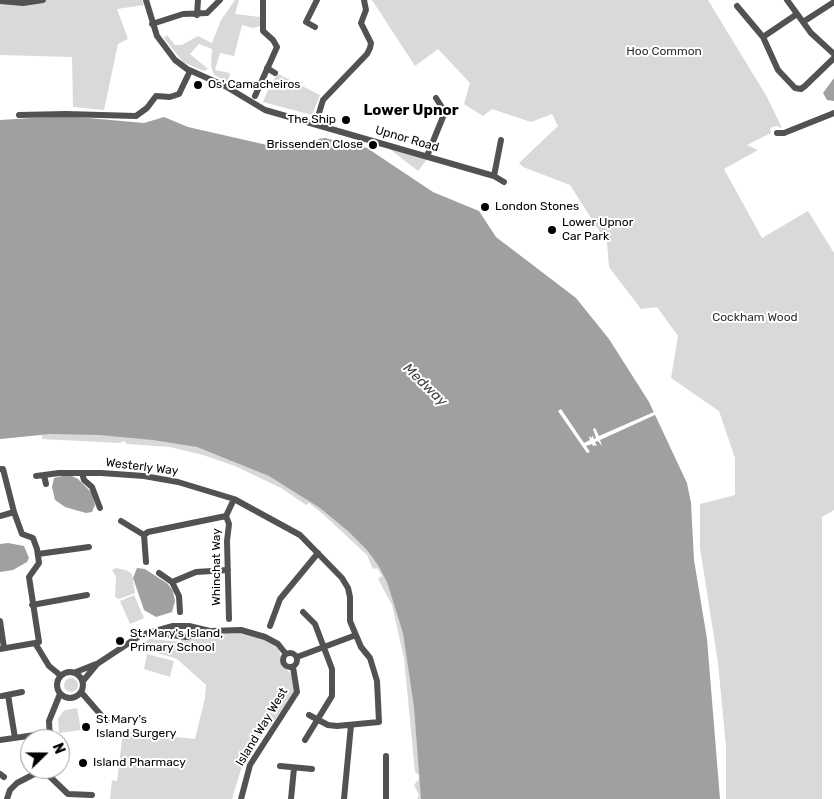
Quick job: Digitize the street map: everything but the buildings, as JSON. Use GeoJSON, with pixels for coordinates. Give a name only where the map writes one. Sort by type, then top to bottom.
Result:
{"type":"FeatureCollection","features":[{"type":"Feature","properties":{"kind":"street"},"geometry":{"type":"LineString","coordinates":[[0,1],[23,3],[43,0]]}},
{"type":"Feature","properties":{"kind":"street","name":"Upnor Road"},"geometry":{"type":"LineString","coordinates":[[146,0],[152,24],[164,49],[175,60],[190,71],[225,86],[265,110],[316,123],[494,176],[504,182]]}},
{"type":"Feature","properties":{"kind":"street"},"geometry":{"type":"LineString","coordinates":[[197,15],[198,0]]}},
{"type":"Feature","properties":{"kind":"street"},"geometry":{"type":"LineString","coordinates":[[152,24],[183,14],[197,15],[209,12],[220,0]]}},
{"type":"Feature","properties":{"kind":"street"},"geometry":{"type":"LineString","coordinates":[[255,96],[277,46],[263,31],[262,0]]}},
{"type":"Feature","properties":{"kind":"street"},"geometry":{"type":"LineString","coordinates":[[315,27],[306,22],[318,0]]}},
{"type":"Feature","properties":{"kind":"street"},"geometry":{"type":"LineString","coordinates":[[316,123],[324,100],[367,54],[370,48],[370,43],[361,23],[366,10],[364,0]]}},
{"type":"Feature","properties":{"kind":"street"},"geometry":{"type":"LineString","coordinates":[[787,0],[821,43],[834,54]]}},
{"type":"Feature","properties":{"kind":"street"},"geometry":{"type":"LineString","coordinates":[[803,22],[834,2]]}},
{"type":"Feature","properties":{"kind":"street"},"geometry":{"type":"LineString","coordinates":[[737,6],[762,37],[778,70],[797,89],[805,86],[834,58]]}},
{"type":"Feature","properties":{"kind":"street"},"geometry":{"type":"LineString","coordinates":[[762,37],[797,14]]}},
{"type":"Feature","properties":{"kind":"street"},"geometry":{"type":"LineString","coordinates":[[267,68],[274,73]]}},
{"type":"Feature","properties":{"kind":"street"},"geometry":{"type":"LineString","coordinates":[[19,116],[66,114],[136,116],[147,108],[156,96],[169,97],[178,95],[190,71]]}},
{"type":"Feature","properties":{"kind":"street"},"geometry":{"type":"LineString","coordinates":[[427,156],[444,112],[436,98]]}},
{"type":"Feature","properties":{"kind":"street"},"geometry":{"type":"LineString","coordinates":[[777,134],[784,134],[834,114]]}},
{"type":"Feature","properties":{"kind":"street"},"geometry":{"type":"LineString","coordinates":[[494,176],[501,140]]}},
{"type":"Feature","properties":{"kind":"street"},"geometry":{"type":"LineString","coordinates":[[0,621],[2,649],[39,642],[29,577],[30,573],[39,564],[38,554],[33,538],[22,534],[2,469]]}},
{"type":"Feature","properties":{"kind":"street"},"geometry":{"type":"LineString","coordinates":[[82,473],[84,480],[92,487],[100,508]]}},
{"type":"Feature","properties":{"kind":"street","name":"Westerly Way"},"geometry":{"type":"LineString","coordinates":[[36,476],[82,473],[152,478],[201,488],[234,499],[300,535],[342,578],[348,588],[350,621],[361,647],[370,658],[378,681],[379,722],[351,725]]}},
{"type":"Feature","properties":{"kind":"street"},"geometry":{"type":"LineString","coordinates":[[44,475],[46,484]]}},
{"type":"Feature","properties":{"kind":"street"},"geometry":{"type":"LineString","coordinates":[[144,535],[148,532],[226,516],[234,499]]}},
{"type":"Feature","properties":{"kind":"street"},"geometry":{"type":"LineString","coordinates":[[0,516],[14,512]]}},
{"type":"Feature","properties":{"kind":"street","name":"Whinchat Way"},"geometry":{"type":"LineString","coordinates":[[226,516],[229,524],[229,619]]}},
{"type":"Feature","properties":{"kind":"street"},"geometry":{"type":"LineString","coordinates":[[121,521],[144,535]]}},
{"type":"Feature","properties":{"kind":"street"},"geometry":{"type":"LineString","coordinates":[[144,535],[146,562]]}},
{"type":"Feature","properties":{"kind":"street"},"geometry":{"type":"LineString","coordinates":[[38,554],[90,546]]}},
{"type":"Feature","properties":{"kind":"street"},"geometry":{"type":"LineString","coordinates":[[270,626],[280,599],[318,553]]}},
{"type":"Feature","properties":{"kind":"street"},"geometry":{"type":"LineString","coordinates":[[172,582],[196,572],[228,570]]}},
{"type":"Feature","properties":{"kind":"street"},"geometry":{"type":"LineString","coordinates":[[159,573],[172,582],[179,596],[180,612]]}},
{"type":"Feature","properties":{"kind":"street"},"geometry":{"type":"LineString","coordinates":[[32,602],[87,595]]}},
{"type":"Feature","properties":{"kind":"street"},"geometry":{"type":"LineString","coordinates":[[303,612],[316,624],[332,669],[332,696],[305,740]]}},
{"type":"Feature","properties":{"kind":"street","name":"Island Way West"},"geometry":{"type":"LineString","coordinates":[[76,672],[97,664],[134,638],[175,626],[190,626],[210,631],[253,632],[278,644],[286,654]]}},
{"type":"Feature","properties":{"kind":"street","name":"Island Way West"},"geometry":{"type":"LineString","coordinates":[[151,632],[186,637],[210,631]]}},
{"type":"Feature","properties":{"kind":"street"},"geometry":{"type":"LineString","coordinates":[[297,656],[356,635]]}},
{"type":"Feature","properties":{"kind":"street"},"geometry":{"type":"LineString","coordinates":[[35,643],[50,666],[60,676]]}},
{"type":"Feature","properties":{"kind":"street","name":"Island Way West"},"geometry":{"type":"LineString","coordinates":[[286,654],[292,652],[297,656],[298,662],[293,667]]}},
{"type":"Feature","properties":{"kind":"street","name":"Island Way West"},"geometry":{"type":"LineString","coordinates":[[286,654],[283,663],[293,667]]}},
{"type":"Feature","properties":{"kind":"street","name":"Island Way West"},"geometry":{"type":"LineString","coordinates":[[83,681],[97,664]]}},
{"type":"Feature","properties":{"kind":"street","name":"Island Way West"},"geometry":{"type":"LineString","coordinates":[[241,799],[250,765],[297,692],[293,667]]}},
{"type":"Feature","properties":{"kind":"street"},"geometry":{"type":"LineString","coordinates":[[51,729],[52,710],[60,694],[57,683],[60,676],[67,672],[76,672],[83,681],[81,692],[71,698],[60,694]]}},
{"type":"Feature","properties":{"kind":"street"},"geometry":{"type":"LineString","coordinates":[[15,738],[5,696],[22,692]]}},
{"type":"Feature","properties":{"kind":"street"},"geometry":{"type":"LineString","coordinates":[[81,692],[107,722]]}},
{"type":"Feature","properties":{"kind":"street"},"geometry":{"type":"LineString","coordinates":[[309,715],[328,725],[351,725],[344,799]]}},
{"type":"Feature","properties":{"kind":"street"},"geometry":{"type":"LineString","coordinates":[[0,740],[20,738]]}},
{"type":"Feature","properties":{"kind":"street"},"geometry":{"type":"LineString","coordinates":[[386,756],[386,799]]}},
{"type":"Feature","properties":{"kind":"street"},"geometry":{"type":"LineString","coordinates":[[280,766],[312,769]]}},
{"type":"Feature","properties":{"kind":"street"},"geometry":{"type":"LineString","coordinates":[[291,799],[294,768]]}},
{"type":"Feature","properties":{"kind":"street"},"geometry":{"type":"LineString","coordinates":[[7,799],[10,790],[17,783],[25,779]]}},
{"type":"Feature","properties":{"kind":"street"},"geometry":{"type":"LineString","coordinates":[[51,779],[67,796],[92,795]]}},
{"type":"Feature","properties":{"kind":"green space"},"geometry":{"type":"Polygon","coordinates":[[[0,0],[142,0],[144,5],[117,9],[128,39],[118,44],[104,110],[73,107],[72,57],[0,55],[0,0]]]}},
{"type":"Feature","properties":{"kind":"green space"},"geometry":{"type":"Polygon","coordinates":[[[235,0],[239,0],[235,14],[260,17],[260,26],[253,28],[242,25],[234,56],[220,53],[215,70],[230,73],[228,82],[214,75],[211,66],[212,49],[199,44],[190,54],[208,69],[204,71],[183,62],[164,38],[167,35],[175,45],[182,45],[198,36],[212,43],[221,20],[235,0]]]}},
{"type":"Feature","properties":{"kind":"green space","name":"Cockham Wood"},"geometry":{"type":"Polygon","coordinates":[[[372,0],[708,0],[767,97],[782,128],[776,126],[770,128],[771,133],[747,145],[758,150],[724,169],[762,238],[808,211],[834,253],[834,510],[822,517],[822,799],[726,799],[726,747],[718,663],[700,548],[700,504],[735,495],[735,458],[719,411],[671,378],[678,336],[657,307],[641,309],[609,267],[607,243],[570,185],[523,167],[519,163],[558,126],[552,114],[531,122],[492,109],[483,116],[464,104],[470,83],[438,49],[415,66],[372,0]]]}},
{"type":"Feature","properties":{"kind":"green space"},"geometry":{"type":"Polygon","coordinates":[[[278,74],[320,95],[312,115],[263,102],[270,85],[278,74]]]}},
{"type":"Feature","properties":{"kind":"green space"},"geometry":{"type":"Polygon","coordinates":[[[387,147],[427,159],[418,171],[387,147]]]}},
{"type":"Feature","properties":{"kind":"green space"},"geometry":{"type":"Polygon","coordinates":[[[0,428],[218,431],[386,547],[443,799],[417,799],[419,795],[414,785],[419,779],[419,775],[415,772],[404,658],[392,605],[378,579],[382,576],[377,568],[373,569],[367,555],[324,515],[309,503],[306,505],[281,488],[235,466],[203,455],[170,447],[127,444],[124,441],[120,443],[42,439],[42,435],[0,439],[0,428]]]}},
{"type":"Feature","properties":{"kind":"green space"},"geometry":{"type":"Polygon","coordinates":[[[116,568],[126,570],[132,574],[135,593],[119,599],[115,597],[116,577],[112,570],[116,568]]]}},
{"type":"Feature","properties":{"kind":"green space"},"geometry":{"type":"Polygon","coordinates":[[[134,595],[144,618],[130,624],[120,601],[134,595]]]}},
{"type":"Feature","properties":{"kind":"green space"},"geometry":{"type":"Polygon","coordinates":[[[241,632],[259,637],[279,649],[283,666],[291,674],[295,691],[269,728],[259,738],[241,769],[232,799],[110,799],[112,780],[117,781],[123,731],[195,739],[205,698],[206,685],[177,659],[135,646],[150,639],[181,642],[181,639],[202,635],[241,632]]]}},
{"type":"Feature","properties":{"kind":"green space"},"geometry":{"type":"Polygon","coordinates":[[[147,654],[174,661],[170,677],[144,669],[147,654]]]}},
{"type":"Feature","properties":{"kind":"green space"},"geometry":{"type":"Polygon","coordinates":[[[68,678],[74,678],[78,685],[74,692],[68,692],[64,688],[64,682],[68,678]]]}},
{"type":"Feature","properties":{"kind":"green space"},"geometry":{"type":"Polygon","coordinates":[[[77,708],[81,730],[70,732],[70,729],[59,729],[58,719],[65,710],[77,708]]]}},
{"type":"Feature","properties":{"kind":"water"},"geometry":{"type":"Polygon","coordinates":[[[834,78],[834,101],[827,100],[823,93],[834,78]]]}},
{"type":"Feature","properties":{"kind":"water","name":"Medway"},"geometry":{"type":"Polygon","coordinates":[[[66,116],[144,123],[164,117],[188,127],[267,145],[306,148],[319,139],[325,138],[367,148],[433,192],[479,211],[496,237],[576,298],[609,339],[649,402],[687,483],[691,503],[694,560],[707,639],[720,799],[421,799],[414,707],[403,633],[387,582],[378,565],[367,550],[348,531],[320,508],[269,476],[197,447],[153,440],[99,435],[49,434],[0,439],[0,120],[66,116]]]}},
{"type":"Feature","properties":{"kind":"water"},"geometry":{"type":"Polygon","coordinates":[[[72,476],[78,479],[92,493],[95,505],[92,512],[86,513],[65,507],[55,500],[52,487],[54,478],[72,476]]]}},
{"type":"Feature","properties":{"kind":"water"},"geometry":{"type":"Polygon","coordinates":[[[8,543],[24,546],[29,558],[27,562],[13,570],[0,572],[0,544],[8,543]]]}},
{"type":"Feature","properties":{"kind":"water"},"geometry":{"type":"Polygon","coordinates":[[[137,568],[145,569],[168,584],[173,591],[175,601],[172,612],[156,617],[144,610],[133,578],[137,568]]]}},
{"type":"Feature","properties":{"kind":"pier"},"geometry":{"type":"Polygon","coordinates":[[[561,409],[584,443],[590,440],[589,436],[592,438],[592,435],[594,439],[596,438],[593,429],[595,428],[599,436],[654,412],[657,414],[600,440],[602,446],[598,441],[595,442],[597,446],[594,445],[594,447],[592,444],[586,446],[590,452],[587,453],[558,411],[561,409]]]}},
{"type":"Feature","properties":{"kind":"place","name":"Os' Camacheiros"},"geometry":{"type":"Point","coordinates":[198,85]}},
{"type":"Feature","properties":{"kind":"place","name":"The Ship"},"geometry":{"type":"Point","coordinates":[346,120]}},
{"type":"Feature","properties":{"kind":"place","name":"Brissenden Close"},"geometry":{"type":"Point","coordinates":[373,145]}},
{"type":"Feature","properties":{"kind":"place","name":"London Stones"},"geometry":{"type":"Point","coordinates":[485,207]}},
{"type":"Feature","properties":{"kind":"place","name":"Lower Upnor Car Park"},"geometry":{"type":"Point","coordinates":[552,230]}},
{"type":"Feature","properties":{"kind":"place","name":"St. Mary's Island, Primary School"},"geometry":{"type":"Point","coordinates":[120,641]}},
{"type":"Feature","properties":{"kind":"place","name":"St Mary's Island Surgery"},"geometry":{"type":"Point","coordinates":[86,727]}},
{"type":"Feature","properties":{"kind":"place","name":"Island Pharmacy"},"geometry":{"type":"Point","coordinates":[83,763]}},
{"type":"Feature","properties":{"kind":"district","name":"Lower Upnor"},"geometry":{"type":"Point","coordinates":[411,111]}},
{"type":"Feature","properties":{"kind":"park label","name":"Hoo Common"},"geometry":{"type":"Point","coordinates":[664,52]}}]}
